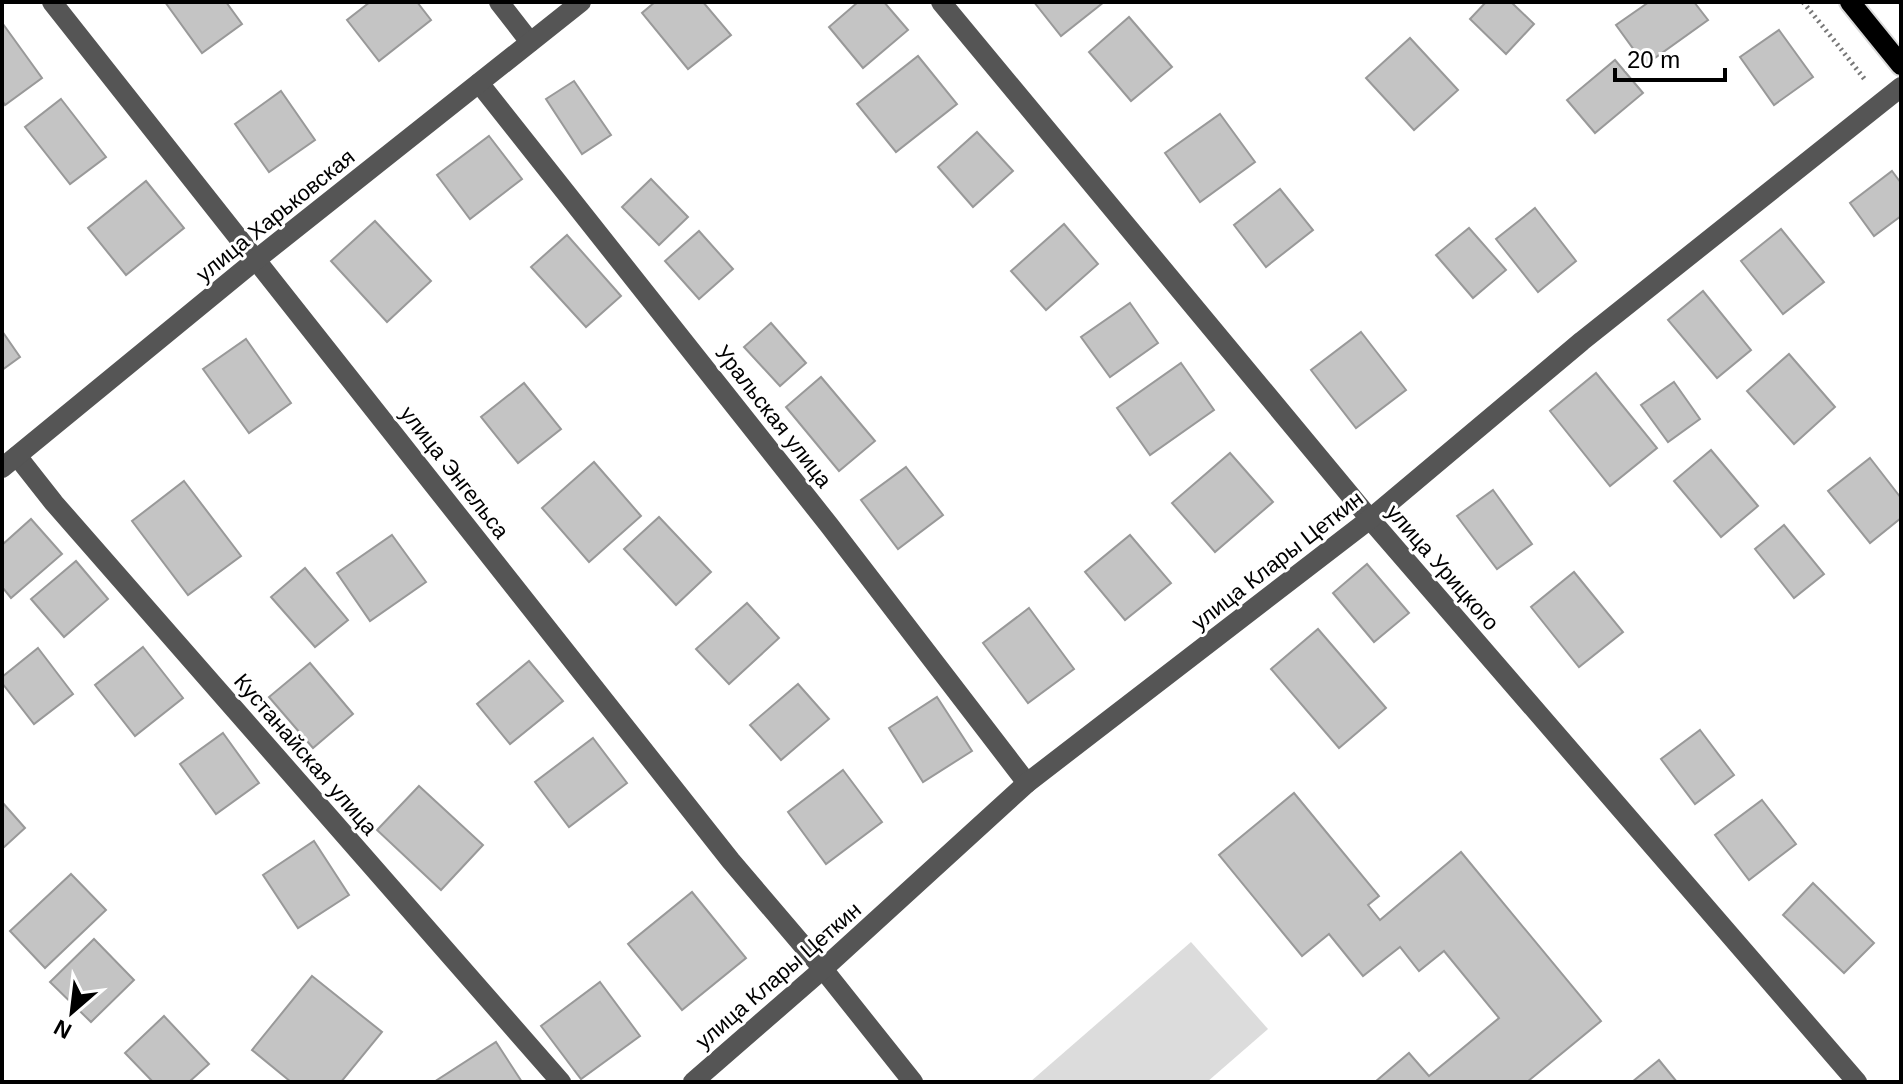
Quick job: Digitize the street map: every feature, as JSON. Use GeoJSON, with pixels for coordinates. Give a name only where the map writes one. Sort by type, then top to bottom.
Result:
{"type":"FeatureCollection","features":[{"type":"Feature","properties":{"kind":"main road"},"geometry":{"type":"LineString","coordinates":[[1850,2],[1901,65]]}},
{"type":"Feature","properties":{"kind":"street","name":"улица Энгельса"},"geometry":{"type":"LineString","coordinates":[[52,2],[731,861],[913,1082]]}},
{"type":"Feature","properties":{"kind":"street"},"geometry":{"type":"LineString","coordinates":[[499,2],[530,42]]}},
{"type":"Feature","properties":{"kind":"street","name":"улица Харьковская"},"geometry":{"type":"LineString","coordinates":[[9,462],[257,259],[581,2]]}},
{"type":"Feature","properties":{"kind":"street","name":"улица Урицкого"},"geometry":{"type":"LineString","coordinates":[[941,2],[1370,519],[1857,1082]]}},
{"type":"Feature","properties":{"kind":"street","name":"Уральская улица"},"geometry":{"type":"LineString","coordinates":[[479,83],[819,513],[1027,783]]}},
{"type":"Feature","properties":{"kind":"street","name":"улица Клары Цеткин"},"geometry":{"type":"LineString","coordinates":[[693,1082],[823,969],[1027,783],[1370,519],[1582,341],[1901,87]]}},
{"type":"Feature","properties":{"kind":"street","name":"Кустанайская улица"},"geometry":{"type":"LineString","coordinates":[[9,462],[54,503],[561,1082]]}},
{"type":"Feature","properties":{"kind":"path"},"geometry":{"type":"LineString","coordinates":[[1803,2],[1843,51]]}},
{"type":"Feature","properties":{"kind":"shaded area"},"geometry":{"type":"Polygon","coordinates":[[[1191,942],[1268,1029],[1207,1082],[1030,1082],[1191,942]]]}},
{"type":"Feature","properties":{"kind":"building"},"geometry":{"type":"Polygon","coordinates":[[[165,2],[226,2],[242,24],[202,53],[165,2]]]}},
{"type":"Feature","properties":{"kind":"building"},"geometry":{"type":"Polygon","coordinates":[[[370,2],[417,2],[431,20],[379,61],[347,20],[370,2]]]}},
{"type":"Feature","properties":{"kind":"building"},"geometry":{"type":"Polygon","coordinates":[[[655,2],[703,2],[731,35],[688,69],[642,13],[655,2]]]}},
{"type":"Feature","properties":{"kind":"building"},"geometry":{"type":"Polygon","coordinates":[[[858,2],[884,2],[908,30],[863,68],[829,27],[858,2]]]}},
{"type":"Feature","properties":{"kind":"building"},"geometry":{"type":"Polygon","coordinates":[[[1034,2],[1104,2],[1061,36],[1034,2]]]}},
{"type":"Feature","properties":{"kind":"building"},"geometry":{"type":"Polygon","coordinates":[[[1486,2],[1511,2],[1534,24],[1506,54],[1470,19],[1486,2]]]}},
{"type":"Feature","properties":{"kind":"building"},"geometry":{"type":"Polygon","coordinates":[[[1649,2],[1694,2],[1708,20],[1645,65],[1616,25],[1649,2]]]}},
{"type":"Feature","properties":{"kind":"building"},"geometry":{"type":"Polygon","coordinates":[[[1129,17],[1172,67],[1131,101],[1089,52],[1129,17]]]}},
{"type":"Feature","properties":{"kind":"building"},"geometry":{"type":"Polygon","coordinates":[[[3,24],[42,78],[5,105],[2,100],[3,24]]]}},
{"type":"Feature","properties":{"kind":"building"},"geometry":{"type":"Polygon","coordinates":[[[1779,30],[1813,77],[1774,105],[1740,57],[1779,30]]]}},
{"type":"Feature","properties":{"kind":"building"},"geometry":{"type":"Polygon","coordinates":[[[1410,38],[1458,90],[1414,130],[1366,78],[1410,38]]]}},
{"type":"Feature","properties":{"kind":"building"},"geometry":{"type":"Polygon","coordinates":[[[918,56],[957,104],[896,152],[857,104],[918,56]]]}},
{"type":"Feature","properties":{"kind":"building"},"geometry":{"type":"Polygon","coordinates":[[[1615,60],[1643,93],[1595,133],[1567,100],[1615,60]]]}},
{"type":"Feature","properties":{"kind":"building"},"geometry":{"type":"Polygon","coordinates":[[[574,81],[611,135],[582,154],[546,99],[574,81]]]}},
{"type":"Feature","properties":{"kind":"building"},"geometry":{"type":"Polygon","coordinates":[[[281,91],[315,140],[269,172],[235,124],[281,91]]]}},
{"type":"Feature","properties":{"kind":"building"},"geometry":{"type":"Polygon","coordinates":[[[61,99],[106,157],[70,184],[25,127],[61,99]]]}},
{"type":"Feature","properties":{"kind":"building"},"geometry":{"type":"Polygon","coordinates":[[[1220,114],[1255,162],[1200,202],[1165,153],[1220,114]]]}},
{"type":"Feature","properties":{"kind":"building"},"geometry":{"type":"Polygon","coordinates":[[[977,132],[1013,171],[973,207],[938,167],[977,132]]]}},
{"type":"Feature","properties":{"kind":"building"},"geometry":{"type":"Polygon","coordinates":[[[489,136],[522,179],[470,219],[437,175],[489,136]]]}},
{"type":"Feature","properties":{"kind":"building"},"geometry":{"type":"Polygon","coordinates":[[[1892,171],[1901,183],[1901,216],[1874,236],[1850,203],[1892,171]]]}},
{"type":"Feature","properties":{"kind":"building"},"geometry":{"type":"Polygon","coordinates":[[[651,179],[688,217],[659,245],[622,207],[651,179]]]}},
{"type":"Feature","properties":{"kind":"building"},"geometry":{"type":"Polygon","coordinates":[[[146,181],[184,228],[126,275],[88,228],[146,181]]]}},
{"type":"Feature","properties":{"kind":"building"},"geometry":{"type":"Polygon","coordinates":[[[1280,189],[1313,230],[1266,267],[1234,225],[1280,189]]]}},
{"type":"Feature","properties":{"kind":"building"},"geometry":{"type":"Polygon","coordinates":[[[1535,208],[1576,261],[1538,292],[1496,239],[1535,208]]]}},
{"type":"Feature","properties":{"kind":"building"},"geometry":{"type":"Polygon","coordinates":[[[375,221],[431,281],[387,322],[331,261],[375,221]]]}},
{"type":"Feature","properties":{"kind":"building"},"geometry":{"type":"Polygon","coordinates":[[[1064,224],[1098,264],[1046,310],[1011,271],[1064,224]]]}},
{"type":"Feature","properties":{"kind":"building"},"geometry":{"type":"Polygon","coordinates":[[[1469,228],[1506,270],[1473,298],[1436,255],[1469,228]]]}},
{"type":"Feature","properties":{"kind":"building"},"geometry":{"type":"Polygon","coordinates":[[[1781,229],[1824,282],[1783,314],[1741,261],[1781,229]]]}},
{"type":"Feature","properties":{"kind":"building"},"geometry":{"type":"Polygon","coordinates":[[[699,231],[733,269],[699,299],[665,261],[699,231]]]}},
{"type":"Feature","properties":{"kind":"building"},"geometry":{"type":"Polygon","coordinates":[[[567,235],[621,296],[586,327],[531,267],[567,235]]]}},
{"type":"Feature","properties":{"kind":"building"},"geometry":{"type":"Polygon","coordinates":[[[1703,291],[1751,350],[1717,378],[1668,320],[1703,291]]]}},
{"type":"Feature","properties":{"kind":"building"},"geometry":{"type":"Polygon","coordinates":[[[1130,303],[1158,343],[1110,377],[1081,337],[1130,303]]]}},
{"type":"Feature","properties":{"kind":"building"},"geometry":{"type":"Polygon","coordinates":[[[771,323],[806,363],[780,386],[744,347],[771,323]]]}},
{"type":"Feature","properties":{"kind":"building"},"geometry":{"type":"Polygon","coordinates":[[[2,331],[20,357],[2,370],[2,331]]]}},
{"type":"Feature","properties":{"kind":"building"},"geometry":{"type":"Polygon","coordinates":[[[1361,332],[1406,390],[1356,428],[1311,370],[1361,332]]]}},
{"type":"Feature","properties":{"kind":"building"},"geometry":{"type":"Polygon","coordinates":[[[246,339],[291,403],[249,433],[203,369],[246,339]]]}},
{"type":"Feature","properties":{"kind":"building"},"geometry":{"type":"Polygon","coordinates":[[[1789,354],[1835,407],[1794,444],[1747,391],[1789,354]]]}},
{"type":"Feature","properties":{"kind":"building"},"geometry":{"type":"Polygon","coordinates":[[[1181,363],[1214,410],[1150,455],[1117,408],[1181,363]]]}},
{"type":"Feature","properties":{"kind":"building"},"geometry":{"type":"Polygon","coordinates":[[[1596,373],[1657,448],[1610,486],[1550,411],[1596,373]]]}},
{"type":"Feature","properties":{"kind":"building"},"geometry":{"type":"Polygon","coordinates":[[[821,377],[875,441],[839,471],[786,407],[821,377]]]}},
{"type":"Feature","properties":{"kind":"building"},"geometry":{"type":"Polygon","coordinates":[[[1674,382],[1700,419],[1668,442],[1641,405],[1674,382]]]}},
{"type":"Feature","properties":{"kind":"building"},"geometry":{"type":"Polygon","coordinates":[[[524,383],[561,429],[518,463],[481,417],[524,383]]]}},
{"type":"Feature","properties":{"kind":"building"},"geometry":{"type":"Polygon","coordinates":[[[1711,450],[1758,506],[1721,537],[1674,481],[1711,450]]]}},
{"type":"Feature","properties":{"kind":"building"},"geometry":{"type":"Polygon","coordinates":[[[1230,453],[1273,502],[1215,552],[1172,503],[1230,453]]]}},
{"type":"Feature","properties":{"kind":"building"},"geometry":{"type":"Polygon","coordinates":[[[1870,458],[1901,498],[1901,518],[1870,543],[1828,491],[1870,458]]]}},
{"type":"Feature","properties":{"kind":"building"},"geometry":{"type":"Polygon","coordinates":[[[594,462],[641,516],[589,562],[542,508],[594,462]]]}},
{"type":"Feature","properties":{"kind":"building"},"geometry":{"type":"Polygon","coordinates":[[[906,467],[943,515],[898,549],[861,500],[906,467]]]}},
{"type":"Feature","properties":{"kind":"building"},"geometry":{"type":"Polygon","coordinates":[[[184,481],[241,556],[188,595],[132,521],[184,481]]]}},
{"type":"Feature","properties":{"kind":"building"},"geometry":{"type":"Polygon","coordinates":[[[1493,490],[1532,544],[1497,569],[1457,516],[1493,490]]]}},
{"type":"Feature","properties":{"kind":"building"},"geometry":{"type":"Polygon","coordinates":[[[659,517],[711,572],[676,605],[624,549],[659,517]]]}},
{"type":"Feature","properties":{"kind":"building"},"geometry":{"type":"Polygon","coordinates":[[[31,519],[62,554],[11,598],[2,587],[2,545],[31,519]]]}},
{"type":"Feature","properties":{"kind":"building"},"geometry":{"type":"Polygon","coordinates":[[[1784,525],[1824,574],[1794,598],[1755,549],[1784,525]]]}},
{"type":"Feature","properties":{"kind":"building"},"geometry":{"type":"Polygon","coordinates":[[[392,535],[426,582],[370,621],[337,573],[392,535]]]}},
{"type":"Feature","properties":{"kind":"building"},"geometry":{"type":"Polygon","coordinates":[[[1130,535],[1171,583],[1125,620],[1085,572],[1130,535]]]}},
{"type":"Feature","properties":{"kind":"building"},"geometry":{"type":"Polygon","coordinates":[[[76,561],[108,599],[64,637],[31,599],[76,561]]]}},
{"type":"Feature","properties":{"kind":"building"},"geometry":{"type":"Polygon","coordinates":[[[1367,564],[1409,613],[1374,642],[1333,593],[1367,564]]]}},
{"type":"Feature","properties":{"kind":"building"},"geometry":{"type":"Polygon","coordinates":[[[305,568],[348,620],[315,647],[271,597],[305,568]]]}},
{"type":"Feature","properties":{"kind":"building"},"geometry":{"type":"Polygon","coordinates":[[[1574,572],[1623,632],[1579,667],[1531,607],[1574,572]]]}},
{"type":"Feature","properties":{"kind":"building"},"geometry":{"type":"Polygon","coordinates":[[[747,603],[779,638],[729,684],[696,649],[747,603]]]}},
{"type":"Feature","properties":{"kind":"building"},"geometry":{"type":"Polygon","coordinates":[[[1029,608],[1074,669],[1028,703],[983,643],[1029,608]]]}},
{"type":"Feature","properties":{"kind":"building"},"geometry":{"type":"Polygon","coordinates":[[[1318,629],[1386,708],[1339,748],[1271,669],[1318,629]]]}},
{"type":"Feature","properties":{"kind":"building"},"geometry":{"type":"Polygon","coordinates":[[[143,647],[183,698],[135,736],[95,685],[143,647]]]}},
{"type":"Feature","properties":{"kind":"building"},"geometry":{"type":"Polygon","coordinates":[[[38,648],[73,694],[34,724],[2,683],[2,677],[38,648]]]}},
{"type":"Feature","properties":{"kind":"building"},"geometry":{"type":"Polygon","coordinates":[[[529,661],[563,701],[510,744],[477,704],[529,661]]]}},
{"type":"Feature","properties":{"kind":"building"},"geometry":{"type":"Polygon","coordinates":[[[310,663],[353,714],[313,748],[269,697],[310,663]]]}},
{"type":"Feature","properties":{"kind":"building"},"geometry":{"type":"Polygon","coordinates":[[[798,684],[829,719],[781,760],[750,725],[798,684]]]}},
{"type":"Feature","properties":{"kind":"building"},"geometry":{"type":"Polygon","coordinates":[[[937,697],[972,751],[923,782],[889,728],[937,697]]]}},
{"type":"Feature","properties":{"kind":"building"},"geometry":{"type":"Polygon","coordinates":[[[1700,730],[1734,775],[1695,804],[1661,759],[1700,730]]]}},
{"type":"Feature","properties":{"kind":"building"},"geometry":{"type":"Polygon","coordinates":[[[223,733],[259,783],[216,814],[180,764],[223,733]]]}},
{"type":"Feature","properties":{"kind":"building"},"geometry":{"type":"Polygon","coordinates":[[[593,738],[627,783],[569,827],[535,782],[593,738]]]}},
{"type":"Feature","properties":{"kind":"building"},"geometry":{"type":"Polygon","coordinates":[[[843,770],[882,822],[826,864],[788,812],[843,770]]]}},
{"type":"Feature","properties":{"kind":"building"},"geometry":{"type":"Polygon","coordinates":[[[419,786],[483,845],[441,890],[377,830],[419,786]]]}},
{"type":"Feature","properties":{"kind":"building"},"geometry":{"type":"Polygon","coordinates":[[[1294,793],[1379,896],[1368,905],[1380,920],[1461,852],[1601,1021],[1527,1082],[1375,1082],[1409,1053],[1429,1076],[1499,1018],[1444,951],[1419,971],[1400,947],[1363,976],[1329,934],[1302,956],[1219,855],[1294,793]]]}},
{"type":"Feature","properties":{"kind":"building"},"geometry":{"type":"Polygon","coordinates":[[[1762,800],[1796,844],[1749,880],[1715,835],[1762,800]]]}},
{"type":"Feature","properties":{"kind":"building"},"geometry":{"type":"Polygon","coordinates":[[[2,802],[25,828],[2,849],[2,802]]]}},
{"type":"Feature","properties":{"kind":"building"},"geometry":{"type":"Polygon","coordinates":[[[314,841],[349,895],[298,928],[263,875],[314,841]]]}},
{"type":"Feature","properties":{"kind":"building"},"geometry":{"type":"Polygon","coordinates":[[[71,874],[106,910],[45,968],[10,931],[71,874]]]}},
{"type":"Feature","properties":{"kind":"building"},"geometry":{"type":"Polygon","coordinates":[[[1813,883],[1874,943],[1844,973],[1783,915],[1813,883]]]}},
{"type":"Feature","properties":{"kind":"building"},"geometry":{"type":"Polygon","coordinates":[[[692,892],[746,958],[682,1010],[628,944],[692,892]]]}},
{"type":"Feature","properties":{"kind":"building"},"geometry":{"type":"Polygon","coordinates":[[[94,939],[134,980],[91,1022],[50,982],[94,939]]]}},
{"type":"Feature","properties":{"kind":"building"},"geometry":{"type":"Polygon","coordinates":[[[312,976],[382,1032],[341,1082],[291,1082],[252,1050],[312,976]]]}},
{"type":"Feature","properties":{"kind":"building"},"geometry":{"type":"Polygon","coordinates":[[[600,982],[640,1036],[581,1079],[541,1026],[600,982]]]}},
{"type":"Feature","properties":{"kind":"building"},"geometry":{"type":"Polygon","coordinates":[[[164,1016],[209,1064],[189,1082],[153,1082],[125,1053],[164,1016]]]}},
{"type":"Feature","properties":{"kind":"building"},"geometry":{"type":"Polygon","coordinates":[[[496,1042],[522,1082],[434,1082],[496,1042]]]}},
{"type":"Feature","properties":{"kind":"building"},"geometry":{"type":"Polygon","coordinates":[[[1659,1060],[1677,1082],[1632,1082],[1659,1060]]]}}]}
